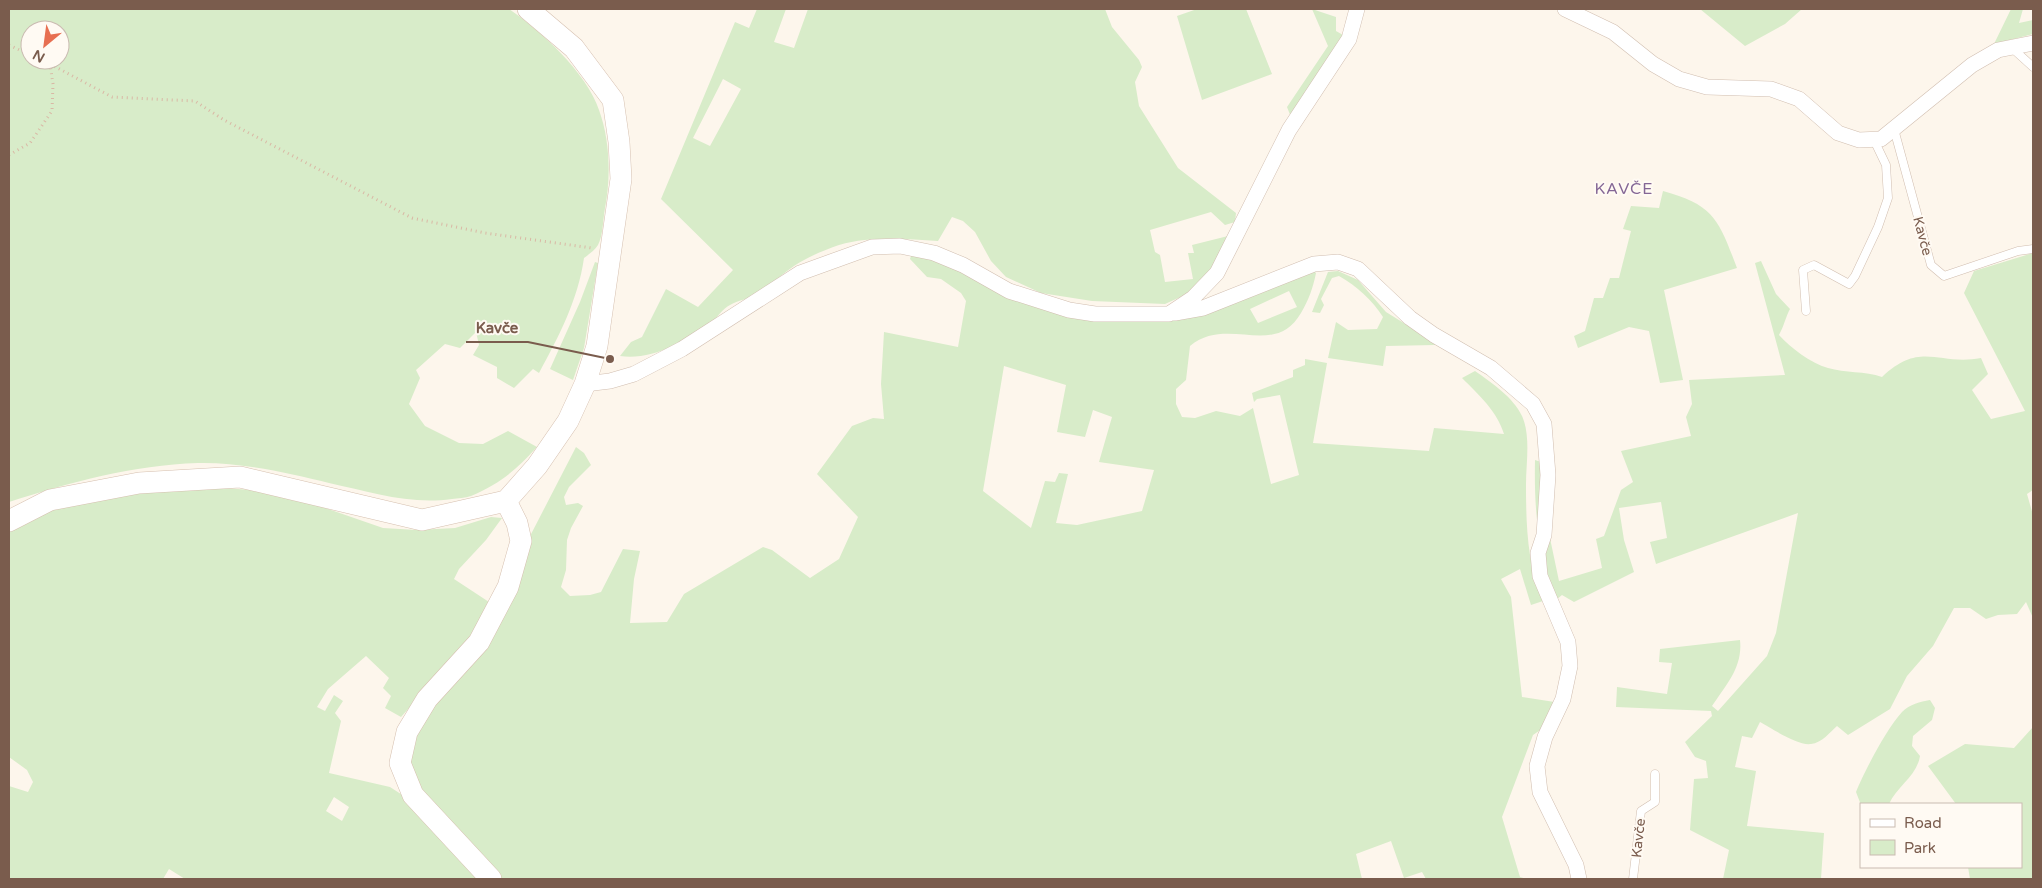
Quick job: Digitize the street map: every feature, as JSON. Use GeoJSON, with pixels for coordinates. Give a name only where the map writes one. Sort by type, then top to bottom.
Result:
{"type":"FeatureCollection","features":[{"type":"Feature","properties":{"kind":"street"},"geometry":{"type":"LineString","coordinates":[[9,521],[50,500],[139,483],[240,478],[422,520],[506,501],[537,466],[568,421],[585,384],[597,346],[621,179],[619,142],[613,100],[574,48],[528,9]]}},
{"type":"Feature","properties":{"kind":"street"},"geometry":{"type":"LineString","coordinates":[[1169,314],[1193,298],[1217,273],[1288,130],[1349,39],[1357,9]]}},
{"type":"Feature","properties":{"kind":"street"},"geometry":{"type":"LineString","coordinates":[[1565,9],[1613,32],[1653,64],[1679,79],[1707,87],[1771,89],[1799,99],[1838,133],[1859,140],[1881,139],[1972,64],[1998,50],[2033,42]]}},
{"type":"Feature","properties":{"kind":"street"},"geometry":{"type":"LineString","coordinates":[[585,384],[610,381],[634,374],[682,349],[800,272],[872,247],[900,246],[934,253],[963,265],[1009,291],[1069,310],[1095,314],[1169,314],[1204,308],[1314,264],[1338,262],[1358,270],[1410,318],[1434,335],[1491,368],[1533,404],[1544,424],[1548,475],[1544,535],[1538,553],[1540,576],[1568,642],[1570,666],[1563,700],[1545,737],[1537,766],[1540,792],[1576,864],[1580,879]]}},
{"type":"Feature","properties":{"kind":"street"},"geometry":{"type":"LineString","coordinates":[[490,879],[413,795],[400,763],[408,732],[427,698],[479,642],[508,586],[520,541],[517,522],[506,501]]}},
{"type":"Feature","properties":{"kind":"lane"},"geometry":{"type":"LineString","coordinates":[[2011,47],[2033,68]]}},
{"type":"Feature","properties":{"kind":"lane","name":"Kavče"},"geometry":{"type":"LineString","coordinates":[[1894,129],[1931,265],[1944,276],[2018,251],[2033,249]]}},
{"type":"Feature","properties":{"kind":"lane"},"geometry":{"type":"LineString","coordinates":[[1806,312],[1803,270],[1814,265],[1849,284],[1855,276],[1878,227],[1888,198],[1886,165],[1874,140]]}},
{"type":"Feature","properties":{"kind":"lane","name":"Kavče"},"geometry":{"type":"LineString","coordinates":[[1633,879],[1641,811],[1655,802],[1655,774]]}},
{"type":"Feature","properties":{"kind":"path"},"geometry":{"type":"LineString","coordinates":[[9,155],[30,143],[52,111],[53,84],[51,70]]}},
{"type":"Feature","properties":{"kind":"path"},"geometry":{"type":"LineString","coordinates":[[62,70],[112,96],[195,101],[233,125],[412,218],[485,233],[610,251]]}},
{"type":"Feature","properties":{"kind":"green space"},"geometry":{"type":"Polygon","coordinates":[[[9,9],[509,9],[548,40],[573,67],[593,96],[599,110],[607,146],[609,171],[600,241],[597,247],[584,258],[577,288],[560,331],[539,373],[533,369],[514,388],[497,378],[497,367],[473,355],[479,345],[476,332],[460,348],[445,344],[416,370],[420,378],[409,404],[425,426],[459,443],[483,444],[508,431],[537,447],[522,463],[491,486],[469,497],[436,500],[405,499],[375,494],[264,469],[214,463],[150,467],[102,476],[9,502],[9,9]]]}},
{"type":"Feature","properties":{"kind":"green space"},"geometry":{"type":"Polygon","coordinates":[[[757,9],[786,9],[774,42],[794,48],[808,9],[1105,9],[1112,27],[1139,60],[1142,67],[1135,82],[1139,106],[1178,168],[1236,213],[1235,222],[1225,225],[1211,212],[1150,230],[1155,252],[1160,255],[1165,282],[1193,279],[1188,253],[1194,253],[1192,245],[1228,236],[1232,240],[1196,290],[1165,304],[1092,301],[1041,293],[1006,277],[991,261],[975,232],[963,221],[952,217],[938,241],[863,240],[822,251],[794,266],[755,295],[727,306],[711,323],[680,343],[656,353],[632,357],[620,356],[631,342],[642,337],[666,289],[698,307],[733,270],[661,199],[735,22],[749,28],[757,9]],[[723,79],[693,138],[710,146],[741,89],[723,79]]]}},
{"type":"Feature","properties":{"kind":"green space"},"geometry":{"type":"Polygon","coordinates":[[[1197,9],[1246,9],[1272,74],[1202,100],[1177,16],[1197,9]]]}},
{"type":"Feature","properties":{"kind":"green space"},"geometry":{"type":"Polygon","coordinates":[[[1312,9],[1336,17],[1336,31],[1343,35],[1291,117],[1287,107],[1328,46],[1312,9]]]}},
{"type":"Feature","properties":{"kind":"green space"},"geometry":{"type":"Polygon","coordinates":[[[1700,9],[1802,9],[1785,24],[1745,46],[1700,9]]]}},
{"type":"Feature","properties":{"kind":"green space"},"geometry":{"type":"Polygon","coordinates":[[[2011,9],[2023,9],[2019,23],[2033,20],[2033,34],[1994,44],[2011,9]]]}},
{"type":"Feature","properties":{"kind":"green space"},"geometry":{"type":"Polygon","coordinates":[[[1663,191],[1694,202],[1713,217],[1725,238],[1737,268],[1664,290],[1683,380],[1660,383],[1649,331],[1629,327],[1578,348],[1574,336],[1585,331],[1594,298],[1603,298],[1610,278],[1619,278],[1631,231],[1623,229],[1631,206],[1659,208],[1663,191]]]}},
{"type":"Feature","properties":{"kind":"green space"},"geometry":{"type":"Polygon","coordinates":[[[912,253],[944,262],[995,290],[1152,321],[1311,269],[1316,273],[1314,284],[1301,313],[1290,326],[1278,333],[1264,335],[1220,334],[1205,338],[1190,346],[1186,380],[1176,389],[1176,404],[1182,417],[1195,418],[1216,411],[1240,416],[1253,408],[1271,484],[1299,475],[1280,395],[1257,399],[1254,402],[1252,393],[1293,377],[1293,370],[1305,365],[1305,359],[1327,363],[1313,443],[1429,451],[1434,428],[1504,434],[1492,411],[1462,378],[1475,371],[1508,397],[1518,409],[1525,424],[1528,544],[1534,573],[1543,601],[1531,605],[1520,569],[1501,579],[1511,597],[1522,697],[1561,703],[1552,722],[1533,735],[1502,817],[1520,877],[1527,879],[1426,879],[1422,872],[1404,878],[1391,841],[1356,854],[1362,879],[500,879],[424,794],[409,766],[411,737],[528,540],[576,447],[584,453],[591,465],[569,487],[564,497],[566,505],[578,503],[583,506],[567,540],[566,570],[561,587],[570,596],[590,595],[601,592],[623,549],[640,551],[634,579],[630,623],[667,622],[684,594],[763,547],[772,550],[810,578],[839,559],[858,517],[817,474],[852,426],[873,418],[884,419],[881,384],[884,332],[958,347],[966,301],[961,293],[941,279],[927,277],[910,259],[912,253]],[[1289,291],[1250,309],[1258,323],[1297,307],[1289,291]],[[1004,366],[983,491],[1031,528],[1045,481],[1055,482],[1059,473],[1068,474],[1056,523],[1077,525],[1142,511],[1154,470],[1099,462],[1112,417],[1093,410],[1085,437],[1057,432],[1066,385],[1004,366]]]}},
{"type":"Feature","properties":{"kind":"green space"},"geometry":{"type":"Polygon","coordinates":[[[2033,253],[2033,490],[2027,494],[2033,515],[2033,618],[2026,602],[2017,614],[1998,615],[1986,619],[1970,608],[1954,608],[1933,646],[1907,676],[1890,709],[1848,735],[1837,726],[1819,742],[1806,744],[1785,736],[1760,722],[1752,738],[1742,736],[1735,767],[1756,771],[1747,826],[1824,833],[1821,879],[1723,879],[1729,850],[1690,830],[1694,779],[1708,778],[1706,761],[1695,757],[1685,742],[1712,716],[1711,711],[1616,707],[1617,687],[1667,694],[1672,663],[1659,662],[1660,649],[1740,640],[1739,659],[1736,667],[1728,683],[1712,706],[1718,711],[1767,656],[1776,633],[1798,513],[1656,564],[1650,542],[1667,538],[1661,502],[1619,508],[1624,540],[1634,572],[1574,602],[1562,595],[1556,600],[1545,564],[1538,531],[1535,497],[1535,460],[1541,462],[1547,524],[1559,581],[1602,568],[1596,539],[1604,536],[1621,490],[1633,482],[1621,451],[1691,436],[1686,417],[1692,404],[1689,380],[1785,375],[1755,263],[1761,261],[1776,294],[1790,309],[1779,335],[1808,359],[1828,368],[1882,377],[1896,366],[1919,357],[1966,360],[1981,358],[1988,374],[1972,390],[1991,419],[2025,411],[1964,293],[1974,271],[2033,253]]]}},
{"type":"Feature","properties":{"kind":"green space"},"geometry":{"type":"Polygon","coordinates":[[[595,262],[598,263],[584,348],[573,380],[550,369],[580,302],[595,262]]]}},
{"type":"Feature","properties":{"kind":"green space"},"geometry":{"type":"Polygon","coordinates":[[[1338,271],[1358,280],[1386,312],[1436,343],[1435,345],[1386,346],[1383,366],[1328,358],[1336,322],[1348,330],[1377,329],[1383,317],[1364,294],[1339,276],[1332,278],[1321,299],[1324,305],[1320,313],[1312,312],[1328,272],[1338,271]]]}},
{"type":"Feature","properties":{"kind":"green space"},"geometry":{"type":"Polygon","coordinates":[[[199,486],[251,490],[305,501],[383,528],[417,530],[455,528],[491,517],[502,518],[486,540],[459,569],[454,579],[489,602],[465,645],[401,717],[385,708],[391,696],[383,688],[389,678],[366,656],[328,689],[317,707],[325,711],[334,695],[343,701],[335,713],[341,721],[329,773],[390,787],[407,798],[481,879],[185,879],[169,869],[163,879],[9,879],[9,786],[28,792],[33,782],[27,770],[9,757],[9,528],[31,518],[78,503],[126,493],[199,486]],[[334,797],[326,811],[342,821],[349,807],[334,797]]]}},
{"type":"Feature","properties":{"kind":"green space"},"geometry":{"type":"Polygon","coordinates":[[[1930,700],[1935,708],[1932,720],[1913,736],[1912,746],[1920,756],[1915,769],[1890,803],[1860,803],[1856,792],[1870,762],[1896,719],[1905,709],[1930,700]]]}},
{"type":"Feature","properties":{"kind":"green space"},"geometry":{"type":"Polygon","coordinates":[[[2033,727],[2033,879],[1970,879],[1968,868],[2022,868],[2022,803],[1955,803],[1928,766],[1965,744],[2014,748],[2033,727]]]}},
{"type":"Feature","properties":{"kind":"place","name":"Kavče"},"geometry":{"type":"Point","coordinates":[610,359]}},
{"type":"Feature","properties":{"kind":"district","name":"KAVČE"},"geometry":{"type":"Point","coordinates":[1624,188]}}]}
